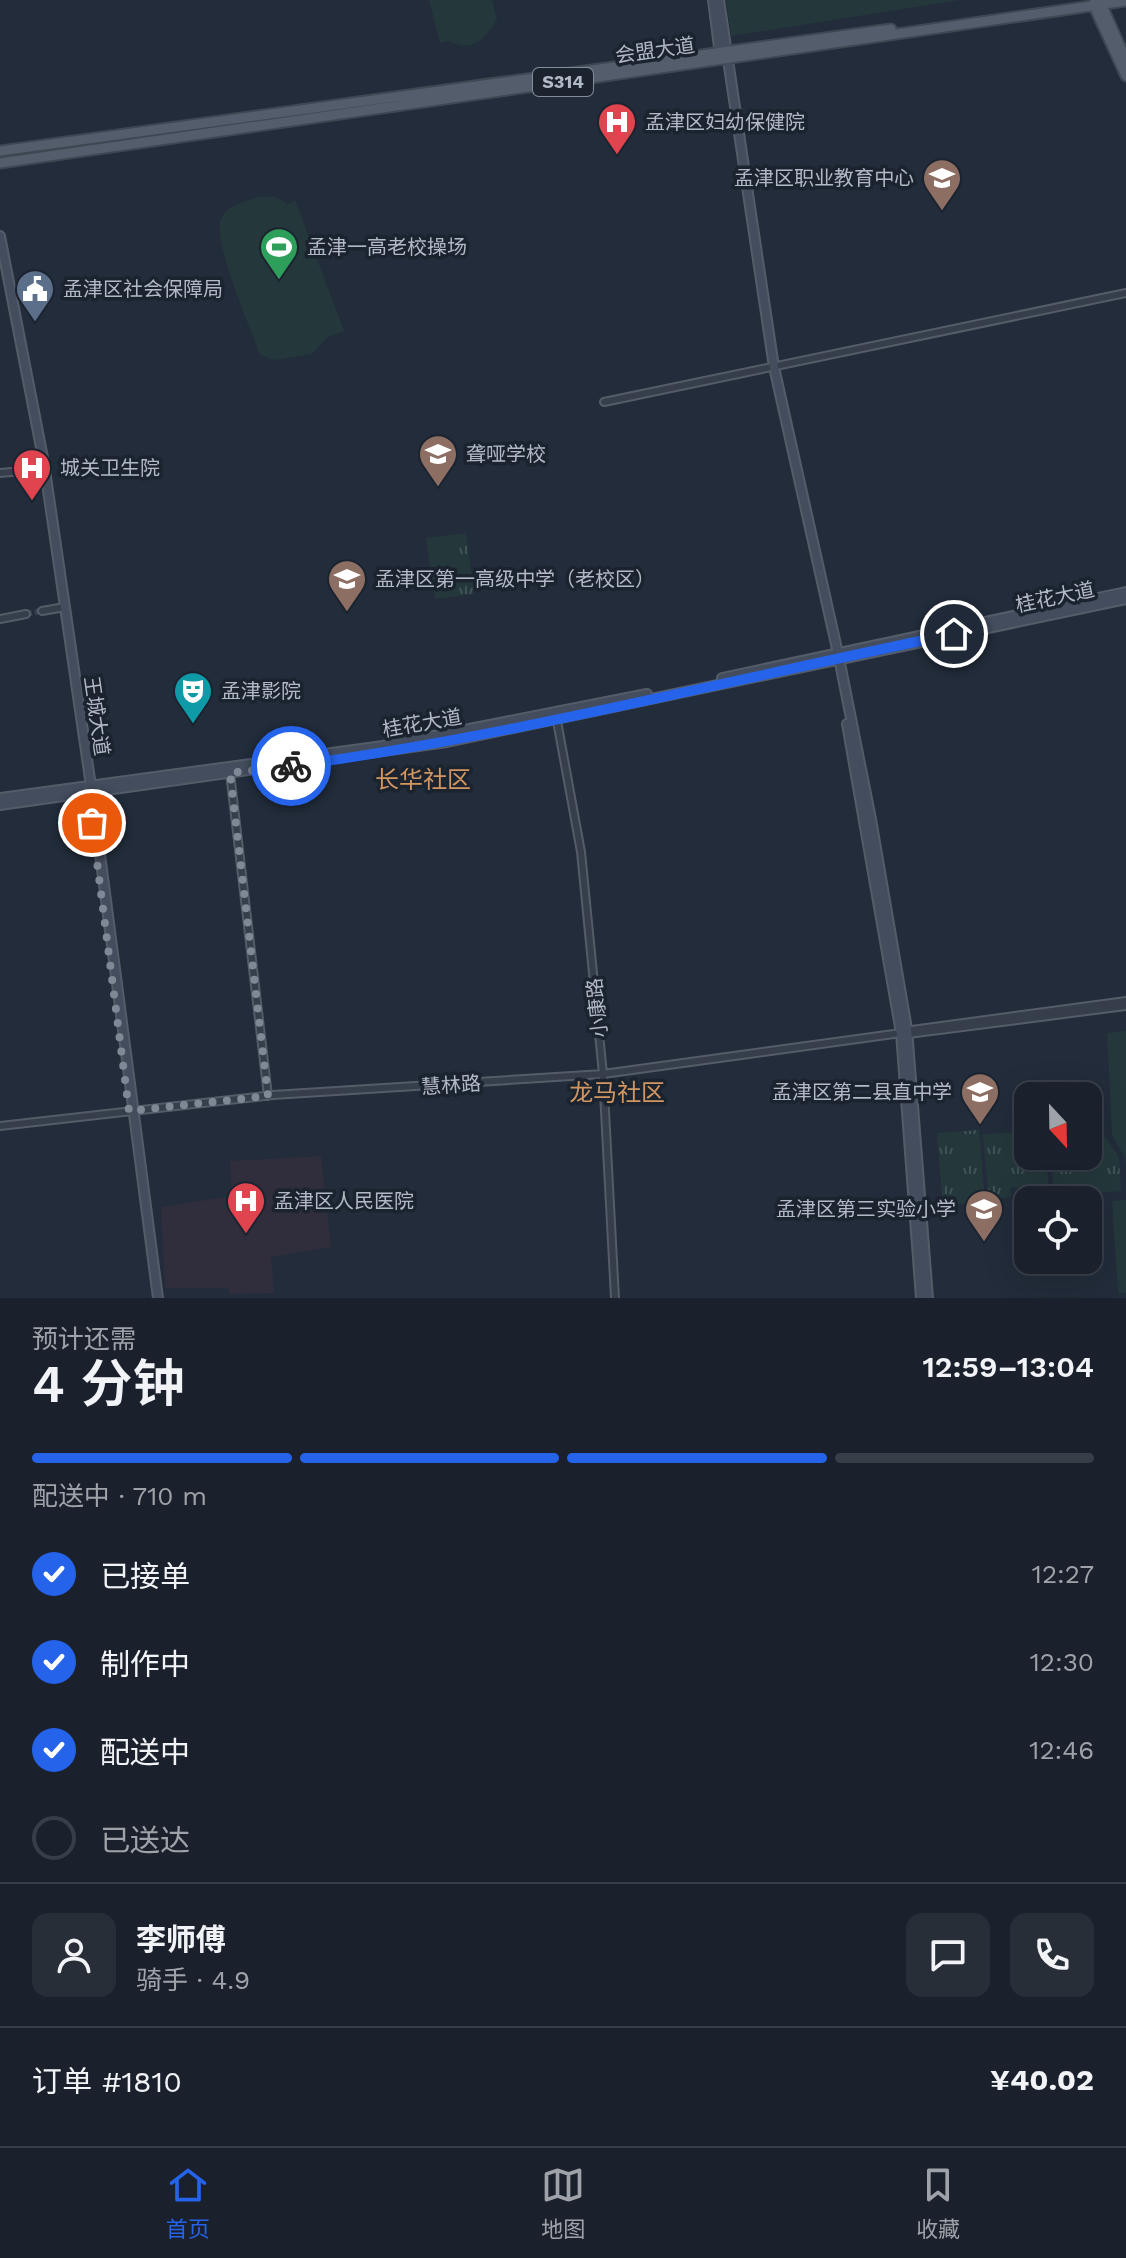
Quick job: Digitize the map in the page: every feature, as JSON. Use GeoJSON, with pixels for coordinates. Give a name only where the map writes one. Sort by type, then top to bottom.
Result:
{"type":"FeatureCollection","features":[{"type":"Feature","properties":{"kind":"main road"},"geometry":{"type":"LineString","coordinates":[[716,0],[772,367],[871,819],[905,1032],[928,1298]]}},
{"type":"Feature","properties":{"kind":"main road","name":"会盟大道"},"geometry":{"type":"LineString","coordinates":[[0,163],[1097,2],[1126,1]]}},
{"type":"Feature","properties":{"kind":"main road"},"geometry":{"type":"LineString","coordinates":[[1097,2],[1126,60]]}},
{"type":"Feature","properties":{"kind":"main road"},"geometry":{"type":"LineString","coordinates":[[1097,2],[1126,76]]}},
{"type":"Feature","properties":{"kind":"main road","name":"会盟大道"},"geometry":{"type":"LineString","coordinates":[[0,151],[723,56]]}},
{"type":"Feature","properties":{"kind":"main road","name":"王城大道"},"geometry":{"type":"LineString","coordinates":[[0,236],[65,607],[155,1298]]}},
{"type":"Feature","properties":{"kind":"main road","name":"王城大道"},"geometry":{"type":"LineString","coordinates":[[0,258],[43,470],[90,790]]}},
{"type":"Feature","properties":{"kind":"main road","name":"桂花大道"},"geometry":{"type":"LineString","coordinates":[[0,798],[90,790],[384,753],[557,721],[1126,592]]}},
{"type":"Feature","properties":{"kind":"main road","name":"桂花大道"},"geometry":{"type":"LineString","coordinates":[[0,805],[446,735],[1126,599]]}},
{"type":"Feature","properties":{"kind":"main road"},"geometry":{"type":"LineString","coordinates":[[905,1032],[921,1298]]}},
{"type":"Feature","properties":{"kind":"street"},"geometry":{"type":"LineString","coordinates":[[604,402],[1126,293]]}},
{"type":"Feature","properties":{"kind":"street"},"geometry":{"type":"LineString","coordinates":[[0,473],[43,470]]}},
{"type":"Feature","properties":{"kind":"street"},"geometry":{"type":"LineString","coordinates":[[42,611],[65,607]]}},
{"type":"Feature","properties":{"kind":"street"},"geometry":{"type":"LineString","coordinates":[[0,619],[26,614]]}},
{"type":"Feature","properties":{"kind":"street","name":"小康路"},"geometry":{"type":"LineString","coordinates":[[557,721],[581,852],[603,1074],[615,1298]]}},
{"type":"Feature","properties":{"kind":"street"},"geometry":{"type":"LineString","coordinates":[[230,773],[268,1096]]}},
{"type":"Feature","properties":{"kind":"street","name":"慧林路"},"geometry":{"type":"LineString","coordinates":[[0,1126],[268,1096],[603,1074],[1126,1003]]}},
{"type":"Feature","properties":{"kind":"shaded area","name":"孟津区人民医院"},"geometry":{"type":"Polygon","coordinates":[[[321,1156],[331,1247],[271,1257],[274,1293],[229,1294],[228,1288],[165,1288],[161,1207],[232,1196],[230,1161],[321,1156]]]}},
{"type":"Feature","properties":{"kind":"green space"},"geometry":{"type":"Polygon","coordinates":[[[429,0],[492,0],[497,19],[483,38],[471,45],[457,45],[449,41],[440,43],[429,0]]]}},
{"type":"Feature","properties":{"kind":"green space"},"geometry":{"type":"Polygon","coordinates":[[[726,0],[960,0],[731,36],[726,0]]]}},
{"type":"Feature","properties":{"kind":"green space","name":"孟津一高老校操场"},"geometry":{"type":"Polygon","coordinates":[[[257,197],[276,197],[288,204],[295,200],[344,331],[328,337],[312,354],[276,360],[260,355],[234,286],[222,246],[221,219],[231,207],[257,197]]]}},
{"type":"Feature","properties":{"kind":"green space"},"geometry":{"type":"Polygon","coordinates":[[[466,533],[474,594],[435,599],[426,538],[466,533]]]}},
{"type":"Feature","properties":{"kind":"green space"},"geometry":{"type":"Polygon","coordinates":[[[1126,1031],[1126,1167],[1125,1158],[1112,1135],[1107,1033],[1126,1031]]]}},
{"type":"Feature","properties":{"kind":"green space"},"geometry":{"type":"Polygon","coordinates":[[[1102,1122],[1104,1135],[1119,1157],[1121,1191],[1102,1193],[1102,1186],[1053,1186],[1052,1170],[1102,1170],[1102,1122]]]}},
{"type":"Feature","properties":{"kind":"green space"},"geometry":{"type":"Polygon","coordinates":[[[979,1130],[985,1202],[943,1205],[937,1133],[979,1130]]]}},
{"type":"Feature","properties":{"kind":"green space"},"geometry":{"type":"Polygon","coordinates":[[[1014,1133],[1014,1170],[1047,1170],[1048,1186],[1014,1186],[1010,1188],[1011,1197],[989,1199],[983,1134],[1014,1133]]]}},
{"type":"Feature","properties":{"kind":"green space"},"geometry":{"type":"Polygon","coordinates":[[[1126,1200],[1126,1293],[1118,1293],[1112,1201],[1126,1200]]]}},
{"type":"Feature","properties":{"kind":"tunnel"},"geometry":{"type":"LineString","coordinates":[[26,614],[42,611]]}},
{"type":"Feature","properties":{"kind":"way so far"},"geometry":{"type":"LineString","coordinates":[[92,823],[129,1111],[268,1096],[230,773],[291,766]]}},
{"type":"Feature","properties":{"kind":"place","name":"孟津区妇幼保健院"},"geometry":{"type":"Point","coordinates":[617,156]}},
{"type":"Feature","properties":{"kind":"place","name":"孟津区职业教育中心"},"geometry":{"type":"Point","coordinates":[942,212]}},
{"type":"Feature","properties":{"kind":"place","name":"孟津一高老校操场"},"geometry":{"type":"Point","coordinates":[279,281]}},
{"type":"Feature","properties":{"kind":"place","name":"孟津区社会保障局"},"geometry":{"type":"Point","coordinates":[35,323]}},
{"type":"Feature","properties":{"kind":"place","name":"聋哑学校"},"geometry":{"type":"Point","coordinates":[438,488]}},
{"type":"Feature","properties":{"kind":"place","name":"城关卫生院"},"geometry":{"type":"Point","coordinates":[32,502]}},
{"type":"Feature","properties":{"kind":"place","name":"孟津区第一高级中学（老校区）"},"geometry":{"type":"Point","coordinates":[347,613]}},
{"type":"Feature","properties":{"kind":"place","name":"孟津影院"},"geometry":{"type":"Point","coordinates":[193,725]}},
{"type":"Feature","properties":{"kind":"place","name":"孟津区第二县直中学"},"geometry":{"type":"Point","coordinates":[980,1126]}},
{"type":"Feature","properties":{"kind":"place","name":"孟津区人民医院"},"geometry":{"type":"Point","coordinates":[246,1235]}},
{"type":"Feature","properties":{"kind":"place","name":"孟津区第三实验小学"},"geometry":{"type":"Point","coordinates":[984,1243]}},
{"type":"Feature","properties":{"kind":"district","name":"长华社区"},"geometry":{"type":"Point","coordinates":[423,780]}},
{"type":"Feature","properties":{"kind":"district","name":"龙马社区"},"geometry":{"type":"Point","coordinates":[617,1093]}},
{"type":"Feature","properties":{"kind":"route"},"geometry":{"type":"LineString","coordinates":[[291,766],[384,753],[530,726],[954,634]]}}]}
